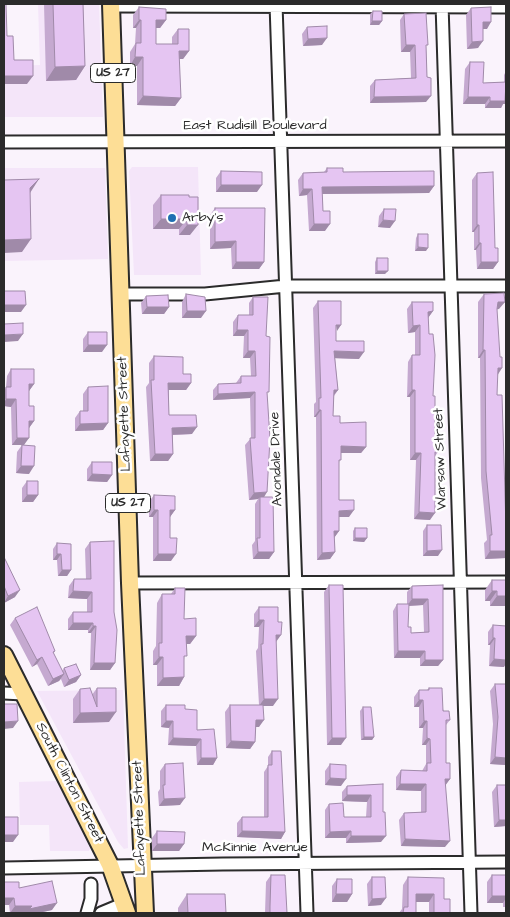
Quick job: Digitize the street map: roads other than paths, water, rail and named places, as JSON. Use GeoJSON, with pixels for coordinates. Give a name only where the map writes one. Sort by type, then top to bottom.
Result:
{"type":"FeatureCollection","features":[{"type":"Feature","properties":{"kind":"highway","name":"Lafayette Street"},"geometry":{"type":"LineString","coordinates":[[111,5],[130,583],[141,865],[145,913]]}},
{"type":"Feature","properties":{"kind":"highway","name":"South Clinton Street"},"geometry":{"type":"LineString","coordinates":[[4,656],[110,865],[126,908]]}},
{"type":"Feature","properties":{"kind":"street"},"geometry":{"type":"LineString","coordinates":[[111,5],[442,5],[506,7]]}},
{"type":"Feature","properties":{"kind":"street","name":"Avondale Drive"},"geometry":{"type":"LineString","coordinates":[[276,5],[307,913]]}},
{"type":"Feature","properties":{"kind":"street","name":"Warsaw Street"},"geometry":{"type":"LineString","coordinates":[[442,5],[471,913]]}},
{"type":"Feature","properties":{"kind":"street","name":"East Rudisill Boulevard"},"geometry":{"type":"LineString","coordinates":[[4,142],[506,141]]}},
{"type":"Feature","properties":{"kind":"street"},"geometry":{"type":"LineString","coordinates":[[121,294],[205,294],[286,286],[506,286]]}},
{"type":"Feature","properties":{"kind":"street"},"geometry":{"type":"LineString","coordinates":[[130,583],[460,584],[506,582]]}},
{"type":"Feature","properties":{"kind":"street"},"geometry":{"type":"LineString","coordinates":[[4,693],[23,694]]}},
{"type":"Feature","properties":{"kind":"street","name":"McKinnie Avenue"},"geometry":{"type":"LineString","coordinates":[[4,868],[110,865],[506,862]]}},
{"type":"Feature","properties":{"kind":"street"},"geometry":{"type":"LineString","coordinates":[[87,913],[91,899],[91,884]]}},
{"type":"Feature","properties":{"kind":"street"},"geometry":{"type":"LineString","coordinates":[[100,913],[126,908]]}},
{"type":"Feature","properties":{"kind":"place","name":"Arby's"},"geometry":{"type":"Point","coordinates":[172,218]}}]}
